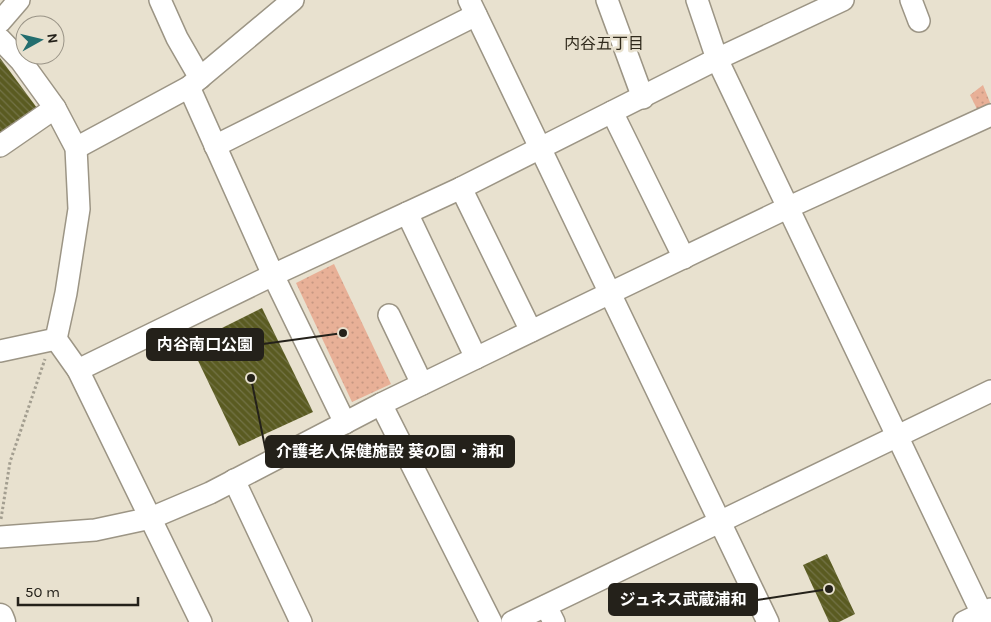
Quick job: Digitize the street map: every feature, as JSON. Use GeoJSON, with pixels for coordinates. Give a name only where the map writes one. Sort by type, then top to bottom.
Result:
{"type":"FeatureCollection","features":[{"type":"Feature","properties":{"kind":"main road"},"geometry":{"type":"LineString","coordinates":[[0,617],[2,622]]}},
{"type":"Feature","properties":{"kind":"street"},"geometry":{"type":"LineString","coordinates":[[0,22],[19,0]]}},
{"type":"Feature","properties":{"kind":"street"},"geometry":{"type":"LineString","coordinates":[[160,0],[195,83],[216,146],[273,276],[344,423]]}},
{"type":"Feature","properties":{"kind":"street"},"geometry":{"type":"LineString","coordinates":[[76,148],[195,83],[293,0]]}},
{"type":"Feature","properties":{"kind":"street"},"geometry":{"type":"LineString","coordinates":[[607,0],[643,98]]}},
{"type":"Feature","properties":{"kind":"street"},"geometry":{"type":"LineString","coordinates":[[697,0],[717,60],[981,616]]}},
{"type":"Feature","properties":{"kind":"street"},"geometry":{"type":"LineString","coordinates":[[911,0],[920,21]]}},
{"type":"Feature","properties":{"kind":"street"},"geometry":{"type":"LineString","coordinates":[[78,370],[461,188],[540,147],[840,1]]}},
{"type":"Feature","properties":{"kind":"street"},"geometry":{"type":"LineString","coordinates":[[216,146],[472,8],[768,622]]}},
{"type":"Feature","properties":{"kind":"street"},"geometry":{"type":"LineString","coordinates":[[0,39],[21,60],[55,108],[76,148],[79,210],[54,340],[78,370],[201,622]]}},
{"type":"Feature","properties":{"kind":"street"},"geometry":{"type":"LineString","coordinates":[[0,146],[55,108]]}},
{"type":"Feature","properties":{"kind":"street"},"geometry":{"type":"LineString","coordinates":[[612,112],[684,258]]}},
{"type":"Feature","properties":{"kind":"street"},"geometry":{"type":"LineString","coordinates":[[0,537],[95,530],[151,518],[210,493],[381,404],[531,331],[787,208],[991,115]]}},
{"type":"Feature","properties":{"kind":"street"},"geometry":{"type":"LineString","coordinates":[[461,188],[531,331]]}},
{"type":"Feature","properties":{"kind":"street"},"geometry":{"type":"LineString","coordinates":[[407,213],[476,358]]}},
{"type":"Feature","properties":{"kind":"street"},"geometry":{"type":"LineString","coordinates":[[389,315],[422,384]]}},
{"type":"Feature","properties":{"kind":"street"},"geometry":{"type":"LineString","coordinates":[[0,351],[54,340]]}},
{"type":"Feature","properties":{"kind":"street"},"geometry":{"type":"LineString","coordinates":[[512,622],[550,614],[720,522],[991,391]]}},
{"type":"Feature","properties":{"kind":"street"},"geometry":{"type":"LineString","coordinates":[[381,404],[491,622]]}},
{"type":"Feature","properties":{"kind":"street"},"geometry":{"type":"LineString","coordinates":[[234,480],[301,622]]}},
{"type":"Feature","properties":{"kind":"path"},"geometry":{"type":"LineString","coordinates":[[0,524],[10,462],[54,340]]}},
{"type":"Feature","properties":{"kind":"shaded area"},"geometry":{"type":"Polygon","coordinates":[[[983,85],[991,105],[980,115],[970,95],[983,85]]]}},
{"type":"Feature","properties":{"kind":"shaded area"},"geometry":{"type":"Polygon","coordinates":[[[334,264],[391,384],[352,402],[296,283],[334,264]]]}},
{"type":"Feature","properties":{"kind":"building"},"geometry":{"type":"Polygon","coordinates":[[[0,58],[37,108],[0,134],[0,58]]]}},
{"type":"Feature","properties":{"kind":"building"},"geometry":{"type":"Polygon","coordinates":[[[262,308],[313,412],[239,446],[190,344],[262,308]]]}},
{"type":"Feature","properties":{"kind":"building"},"geometry":{"type":"Polygon","coordinates":[[[827,554],[855,614],[839,622],[829,622],[803,565],[827,554]]]}},
{"type":"Feature","properties":{"kind":"place","name":"内谷南口公園"},"geometry":{"type":"Point","coordinates":[343,333]}},
{"type":"Feature","properties":{"kind":"place","name":"介護老人保健施設 葵の園・浦和"},"geometry":{"type":"Point","coordinates":[251,378]}},
{"type":"Feature","properties":{"kind":"place","name":"ジュネス武蔵浦和"},"geometry":{"type":"Point","coordinates":[829,589]}},
{"type":"Feature","properties":{"kind":"district","name":"内谷五丁目"},"geometry":{"type":"Point","coordinates":[604,43]}}]}
